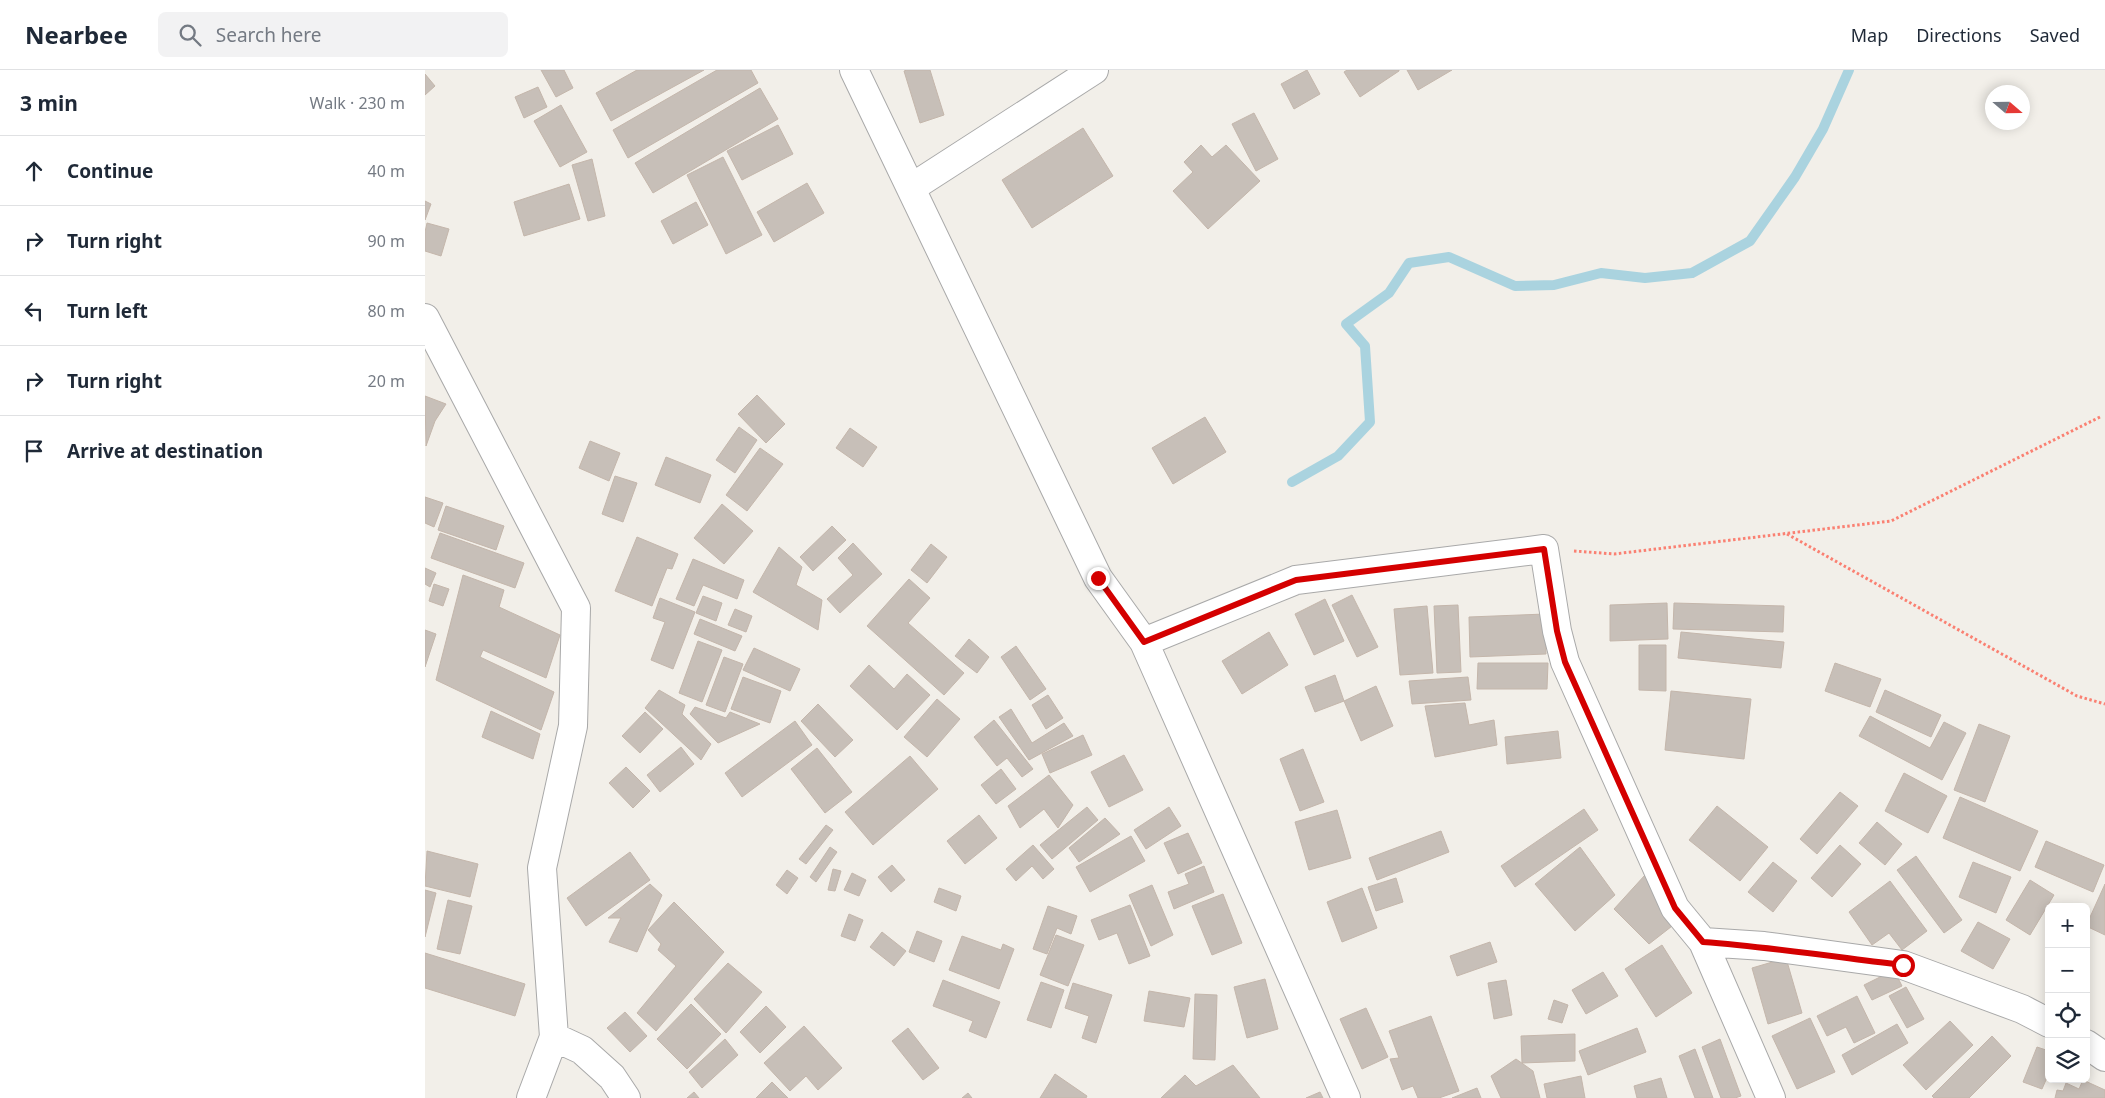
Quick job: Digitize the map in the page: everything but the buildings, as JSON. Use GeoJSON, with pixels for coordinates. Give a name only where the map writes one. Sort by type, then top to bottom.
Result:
{"type":"FeatureCollection","features":[{"type":"Feature","properties":{"kind":"street"},"geometry":{"type":"LineString","coordinates":[[854,70],[1098,578],[1144,642],[1346,1098]]}},
{"type":"Feature","properties":{"kind":"street"},"geometry":{"type":"LineString","coordinates":[[911,188],[1094,70]]}},
{"type":"Feature","properties":{"kind":"street"},"geometry":{"type":"LineString","coordinates":[[425,318],[575,608],[573,726],[542,868],[554,1037],[531,1098]]}},
{"type":"Feature","properties":{"kind":"street"},"geometry":{"type":"LineString","coordinates":[[1144,642],[1296,580],[1544,549],[1557,631],[1565,662],[1675,908],[1703,942],[1771,1098]]}},
{"type":"Feature","properties":{"kind":"street"},"geometry":{"type":"LineString","coordinates":[[1703,942],[1764,946],[1794,952],[1903,965],[2022,1009],[2045,1021]]}},
{"type":"Feature","properties":{"kind":"street"},"geometry":{"type":"LineString","coordinates":[[554,1037],[582,1050],[612,1077],[626,1098]]}},
{"type":"Feature","properties":{"kind":"street"},"geometry":{"type":"LineString","coordinates":[[2090,1047],[2105,1057]]}},
{"type":"Feature","properties":{"kind":"path"},"geometry":{"type":"LineString","coordinates":[[1544,549],[1614,554],[1891,521],[2100,417]]}},
{"type":"Feature","properties":{"kind":"path"},"geometry":{"type":"LineString","coordinates":[[1786,533],[2077,696],[2105,704]]}},
{"type":"Feature","properties":{"kind":"waterway"},"geometry":{"type":"LineString","coordinates":[[1292,482],[1338,456],[1370,422],[1365,346],[1346,324],[1389,293],[1409,263],[1449,257],[1515,286],[1554,285],[1601,273],[1645,278],[1692,273],[1750,241],[1795,177],[1823,129],[1849,70]]}},
{"type":"Feature","properties":{"kind":"route"},"geometry":{"type":"LineString","coordinates":[[1098,578],[1144,642],[1296,580],[1544,549],[1557,631],[1565,662],[1675,908],[1703,942],[1764,946],[1794,952],[1903,965]]}}]}
